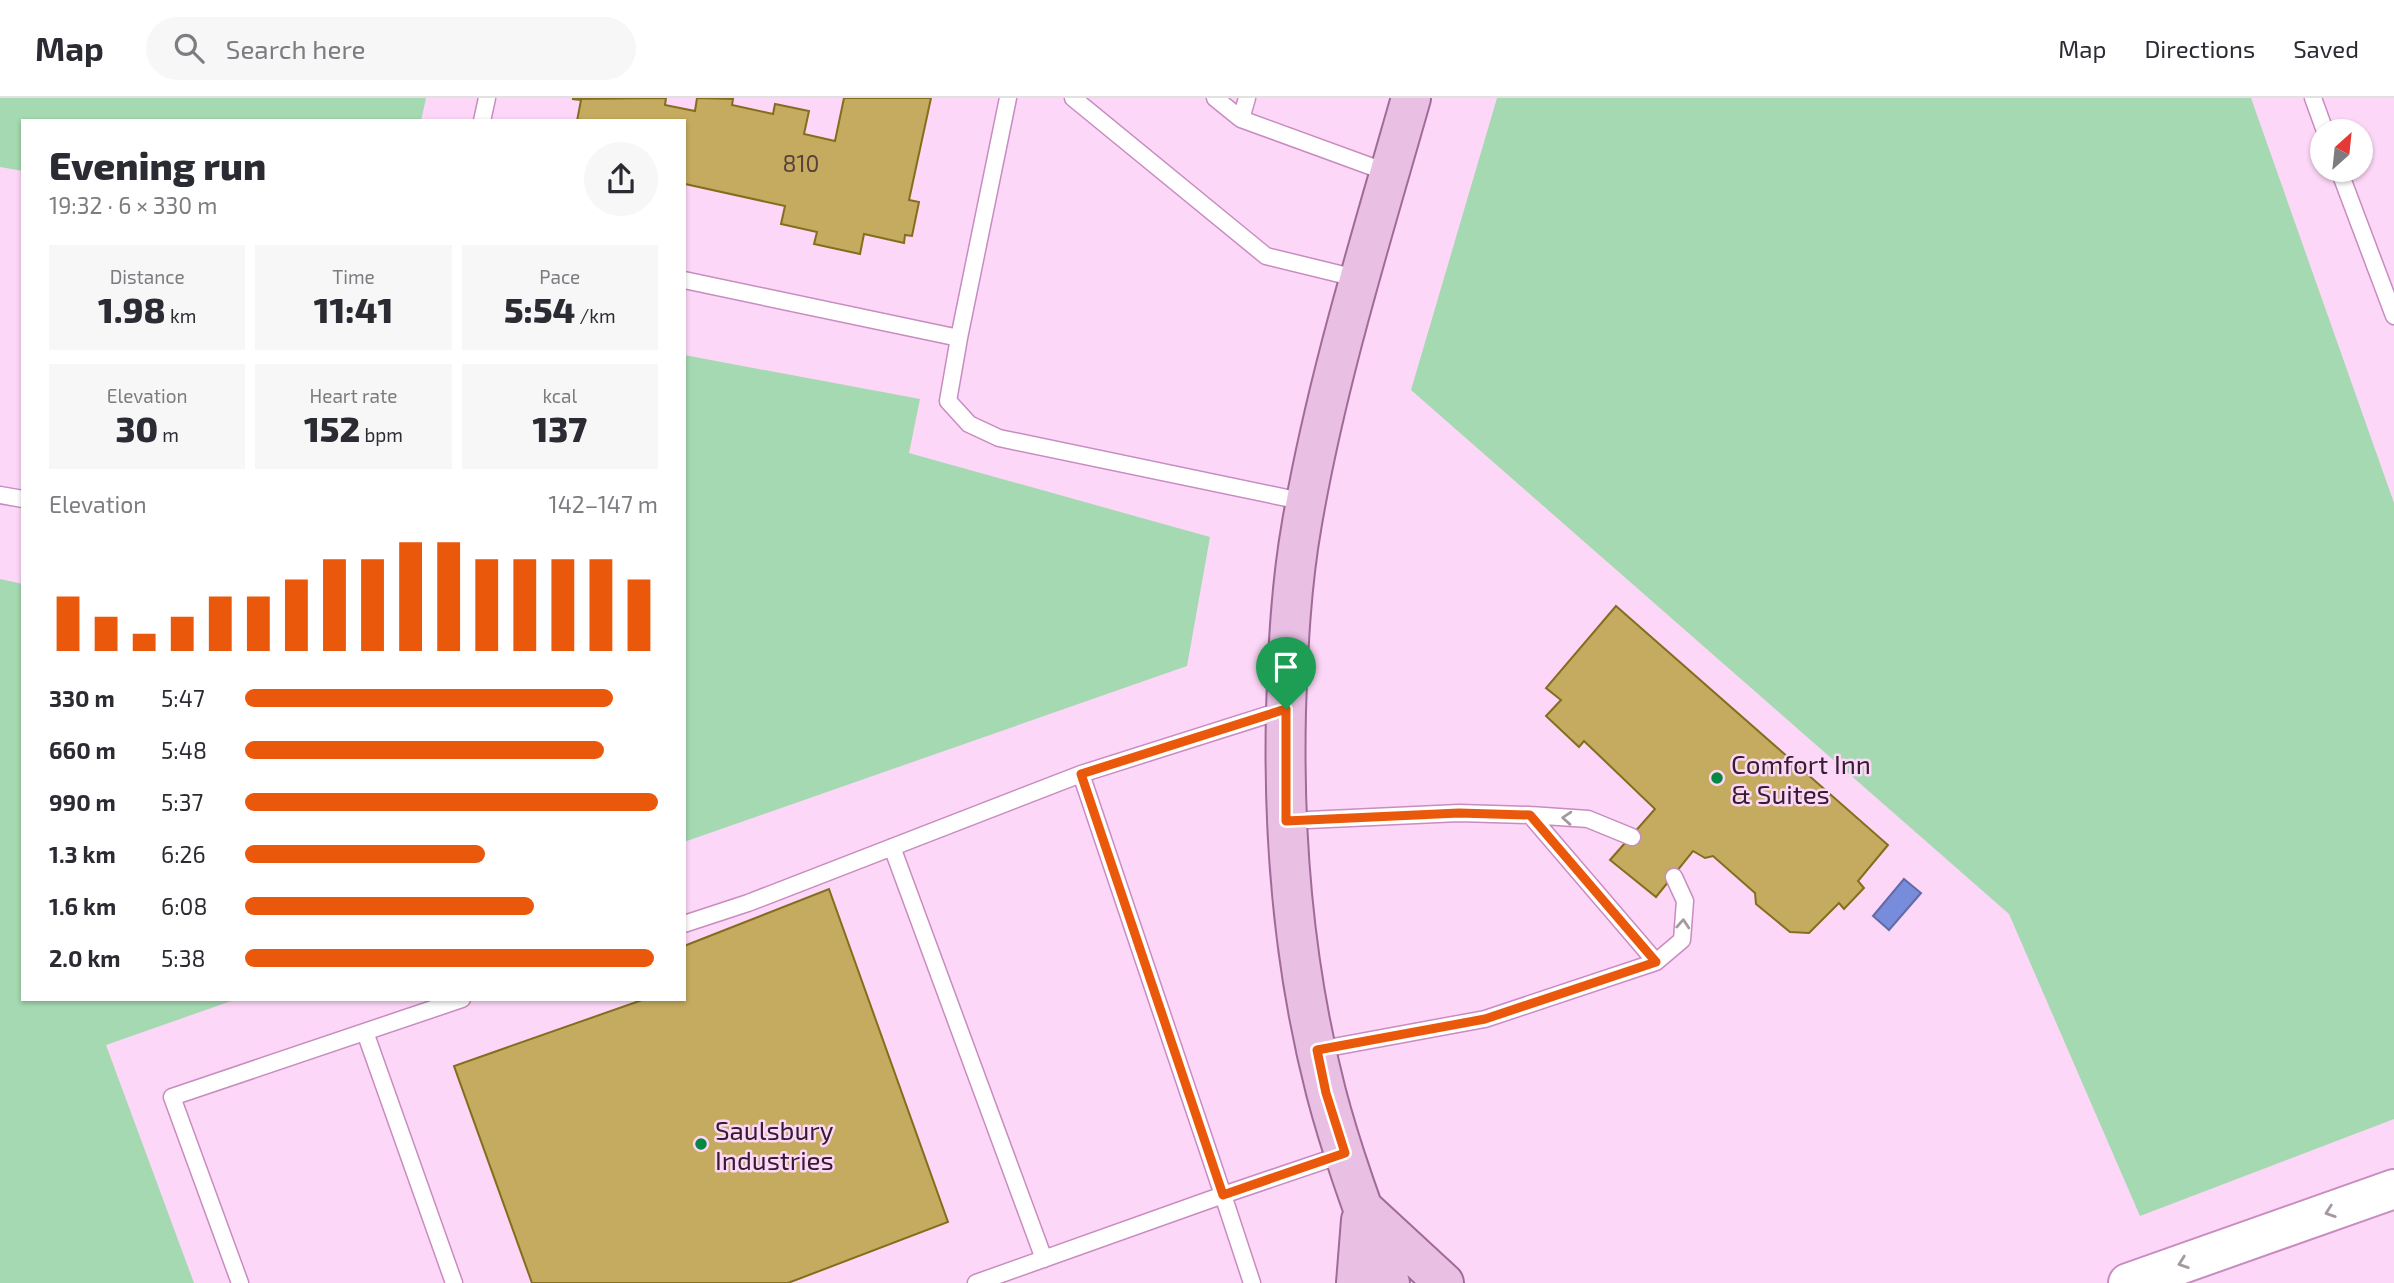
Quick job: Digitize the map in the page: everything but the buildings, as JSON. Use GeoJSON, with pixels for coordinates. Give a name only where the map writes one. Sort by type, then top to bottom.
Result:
{"type":"FeatureCollection","features":[{"type":"Feature","properties":{"kind":"main road"},"geometry":{"type":"LineString","coordinates":[[1390,1283],[1362,1208],[1326,1093],[1317,1050],[1295,917],[1286,821],[1286,709],[1291,611],[1306,502],[1328,394],[1411,98]]}},
{"type":"Feature","properties":{"kind":"main road"},"geometry":{"type":"LineString","coordinates":[[2128,1283],[2394,1189]]}},
{"type":"Feature","properties":{"kind":"main road"},"geometry":{"type":"LineString","coordinates":[[1356,1283],[1362,1208]]}},
{"type":"Feature","properties":{"kind":"main road"},"geometry":{"type":"LineString","coordinates":[[1362,1208],[1444,1283]]}},
{"type":"Feature","properties":{"kind":"lane"},"geometry":{"type":"LineString","coordinates":[[482,119],[486,98]]}},
{"type":"Feature","properties":{"kind":"lane"},"geometry":{"type":"LineString","coordinates":[[1008,98],[948,401],[970,424],[999,438],[1306,502]]}},
{"type":"Feature","properties":{"kind":"lane"},"geometry":{"type":"LineString","coordinates":[[1073,98],[1266,256],[1360,279]]}},
{"type":"Feature","properties":{"kind":"lane"},"geometry":{"type":"LineString","coordinates":[[1214,98],[1241,119],[1390,173]]}},
{"type":"Feature","properties":{"kind":"lane"},"geometry":{"type":"LineString","coordinates":[[1241,119],[1247,98]]}},
{"type":"Feature","properties":{"kind":"lane"},"geometry":{"type":"LineString","coordinates":[[2313,98],[2321,119]]}},
{"type":"Feature","properties":{"kind":"lane"},"geometry":{"type":"LineString","coordinates":[[2344,182],[2394,316]]}},
{"type":"Feature","properties":{"kind":"lane"},"geometry":{"type":"LineString","coordinates":[[686,280],[959,338]]}},
{"type":"Feature","properties":{"kind":"lane"},"geometry":{"type":"LineString","coordinates":[[0,495],[21,499]]}},
{"type":"Feature","properties":{"kind":"lane"},"geometry":{"type":"LineString","coordinates":[[686,923],[748,903],[1081,774],[1286,709]]}},
{"type":"Feature","properties":{"kind":"lane"},"geometry":{"type":"LineString","coordinates":[[1081,774],[1252,1283]]}},
{"type":"Feature","properties":{"kind":"lane"},"geometry":{"type":"LineString","coordinates":[[1286,821],[1459,813],[1530,815],[1587,819],[1632,837]]}},
{"type":"Feature","properties":{"kind":"lane"},"geometry":{"type":"LineString","coordinates":[[1530,815],[1656,962]]}},
{"type":"Feature","properties":{"kind":"lane"},"geometry":{"type":"LineString","coordinates":[[892,847],[1044,1259]]}},
{"type":"Feature","properties":{"kind":"lane"},"geometry":{"type":"LineString","coordinates":[[1317,1050],[1485,1019],[1656,962],[1682,940],[1685,901],[1674,877]]}},
{"type":"Feature","properties":{"kind":"lane"},"geometry":{"type":"LineString","coordinates":[[240,1283],[172,1097],[456,1001]]}},
{"type":"Feature","properties":{"kind":"lane"},"geometry":{"type":"LineString","coordinates":[[365,1032],[454,1283]]}},
{"type":"Feature","properties":{"kind":"lane"},"geometry":{"type":"LineString","coordinates":[[976,1283],[1345,1153]]}},
{"type":"Feature","properties":{"kind":"green space"},"geometry":{"type":"Polygon","coordinates":[[[0,98],[426,98],[421,119],[21,119],[21,171],[0,167],[0,98]]]}},
{"type":"Feature","properties":{"kind":"green space"},"geometry":{"type":"Polygon","coordinates":[[[1497,98],[2251,98],[2394,503],[2394,1119],[2140,1216],[2009,914],[1411,390],[1497,98]]]}},
{"type":"Feature","properties":{"kind":"green space"},"geometry":{"type":"Polygon","coordinates":[[[686,355],[920,399],[909,453],[1210,537],[1187,666],[686,841],[686,355]]]}},
{"type":"Feature","properties":{"kind":"green space"},"geometry":{"type":"Polygon","coordinates":[[[0,579],[21,584],[21,1001],[231,1001],[106,1045],[194,1283],[0,1283],[0,579]]]}},
{"type":"Feature","properties":{"kind":"water"},"geometry":{"type":"Polygon","coordinates":[[[1904,879],[1921,893],[1889,930],[1873,916],[1904,879]]]}},
{"type":"Feature","properties":{"kind":"place","name":"Comfort Inn & Suites"},"geometry":{"type":"Point","coordinates":[1717,778]}},
{"type":"Feature","properties":{"kind":"place","name":"Saulsbury Industries"},"geometry":{"type":"Point","coordinates":[701,1144]}},
{"type":"Feature","properties":{"kind":"route"},"geometry":{"type":"LineString","coordinates":[[1286,709],[1286,821],[1459,813],[1530,815],[1656,962],[1485,1019],[1317,1050],[1326,1093],[1345,1153],[1223,1195],[1081,774],[1286,709]]}}]}
